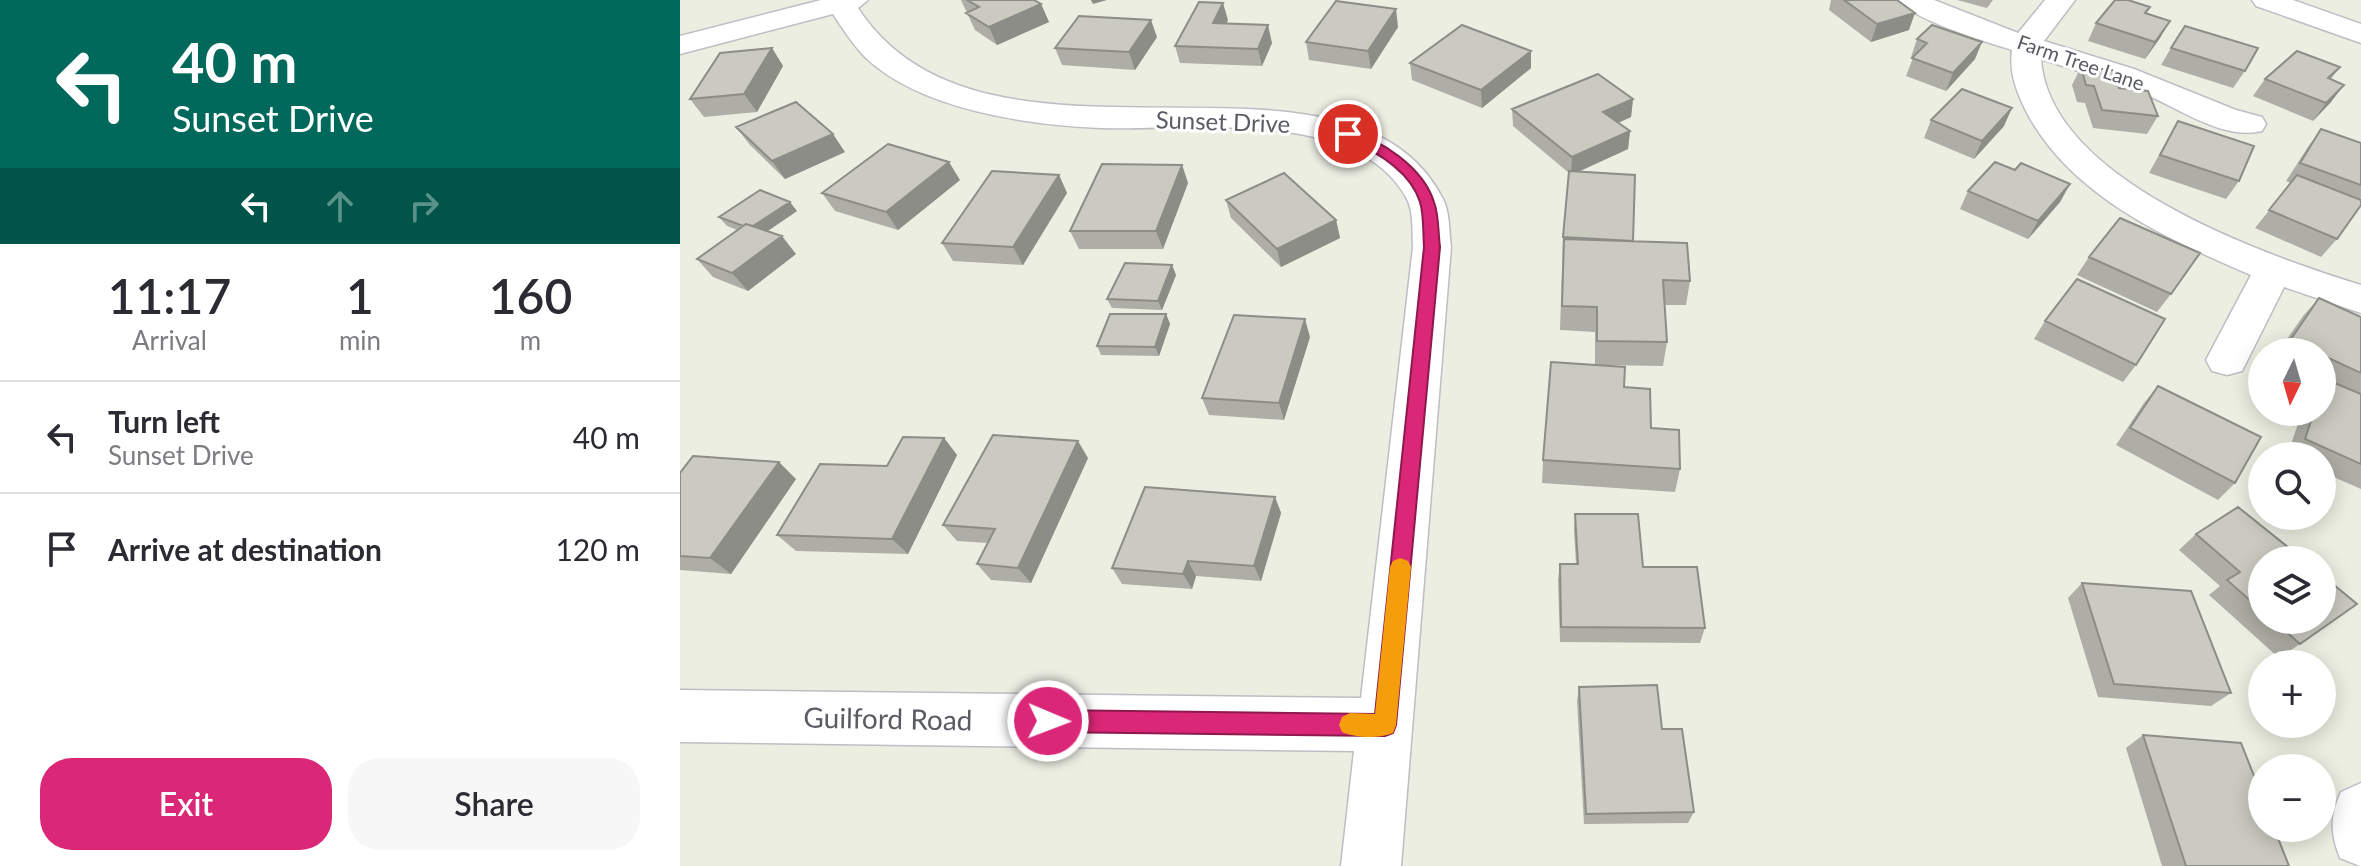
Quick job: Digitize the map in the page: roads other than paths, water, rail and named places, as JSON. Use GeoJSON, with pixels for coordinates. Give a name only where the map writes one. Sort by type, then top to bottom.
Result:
{"type":"FeatureCollection","features":[{"type":"Feature","properties":{"kind":"street","name":"Farm Tree Lane"},"geometry":{"type":"LineString","coordinates":[[1912,0],[1964,23],[2154,86],[2204,111],[2250,124]]}},
{"type":"Feature","properties":{"kind":"street"},"geometry":{"type":"LineString","coordinates":[[2061,0],[2038,26],[2028,44],[2025,71],[2035,103],[2044,118],[2077,157],[2120,192],[2171,224],[2273,270],[2361,299]]}},
{"type":"Feature","properties":{"kind":"street"},"geometry":{"type":"LineString","coordinates":[[2266,0],[2361,34]]}},
{"type":"Feature","properties":{"kind":"street"},"geometry":{"type":"LineString","coordinates":[[680,45],[848,2]]}},
{"type":"Feature","properties":{"kind":"street","name":"Sunset Drive"},"geometry":{"type":"LineString","coordinates":[[848,2],[859,32],[879,54],[952,92],[1006,106],[1099,118],[1267,120],[1310,124],[1370,143],[1398,163],[1420,188],[1427,202],[1432,247],[1371,866]]}},
{"type":"Feature","properties":{"kind":"street"},"geometry":{"type":"LineString","coordinates":[[2227,360],[2273,270]]}},
{"type":"Feature","properties":{"kind":"street","name":"Guilford Road"},"geometry":{"type":"LineString","coordinates":[[680,716],[1385,725]]}},
{"type":"Feature","properties":{"kind":"street"},"geometry":{"type":"LineString","coordinates":[[2361,812],[2361,837]]}}]}
